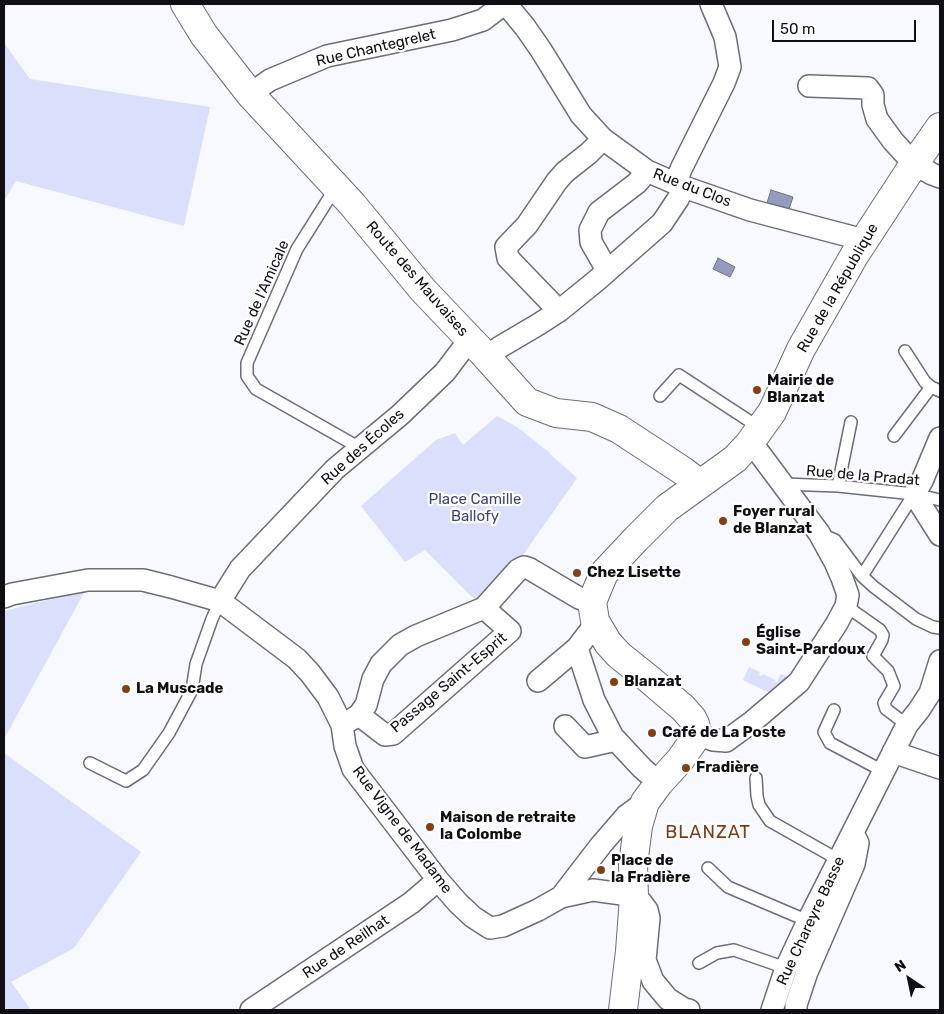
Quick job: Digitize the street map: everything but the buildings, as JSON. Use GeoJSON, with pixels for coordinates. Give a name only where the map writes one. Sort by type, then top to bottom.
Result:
{"type":"FeatureCollection","features":[{"type":"Feature","properties":{"kind":"street","name":"Route des Mauvaises"},"geometry":{"type":"LineString","coordinates":[[185,4],[204,35],[250,94],[336,187],[423,290],[527,402],[556,413],[592,417],[618,429],[700,484]]}},
{"type":"Feature","properties":{"kind":"street","name":"Rue Chantegrelet"},"geometry":{"type":"LineString","coordinates":[[250,94],[270,80],[327,56],[452,30],[483,20],[505,4]]}},
{"type":"Feature","properties":{"kind":"street","name":"Rue du Clos"},"geometry":{"type":"LineString","coordinates":[[505,4],[525,27],[541,50],[581,115],[602,139],[647,171],[750,210],[864,240]]}},
{"type":"Feature","properties":{"kind":"street","name":"Rue des Écoles"},"geometry":{"type":"LineString","coordinates":[[220,601],[240,568],[335,469],[400,415],[445,372],[478,348],[500,347],[540,324],[596,281],[662,223],[678,199],[681,169],[724,84],[730,67],[725,37],[711,4]]}},
{"type":"Feature","properties":{"kind":"street"},"geometry":{"type":"LineString","coordinates":[[809,86],[868,88],[873,95],[873,105],[877,119],[893,142],[914,164],[940,177]]}},
{"type":"Feature","properties":{"kind":"street","name":"Rue de la République"},"geometry":{"type":"LineString","coordinates":[[594,613],[604,573],[667,508],[735,459],[755,436],[772,412],[801,349],[854,256],[940,127]]}},
{"type":"Feature","properties":{"kind":"street"},"geometry":{"type":"LineString","coordinates":[[558,311],[508,258],[506,248],[527,224],[557,181],[602,139]]}},
{"type":"Feature","properties":{"kind":"street"},"geometry":{"type":"LineString","coordinates":[[607,270],[591,242],[590,230],[599,212],[637,183],[647,171]]}},
{"type":"Feature","properties":{"kind":"street"},"geometry":{"type":"LineString","coordinates":[[697,734],[713,740],[726,742],[799,682],[846,606],[848,595],[842,578],[820,533],[757,450],[755,436]]}},
{"type":"Feature","properties":{"kind":"street"},"geometry":{"type":"LineString","coordinates":[[940,438],[922,482],[914,494],[940,535]]}},
{"type":"Feature","properties":{"kind":"street"},"geometry":{"type":"LineString","coordinates":[[351,720],[366,705],[381,664],[400,645],[416,636],[484,608],[518,570],[524,567],[530,569],[579,598],[594,613],[608,643],[619,655],[650,679],[688,713],[695,724],[697,734],[680,760],[652,792],[626,816],[601,844],[561,897]]}},
{"type":"Feature","properties":{"kind":"street"},"geometry":{"type":"LineString","coordinates":[[4,597],[88,580],[143,580],[220,601]]}},
{"type":"Feature","properties":{"kind":"street","name":"Rue Vigne de Madame"},"geometry":{"type":"LineString","coordinates":[[220,601],[297,659],[328,697],[351,720],[345,746],[353,769],[438,880],[473,917],[490,928],[503,926],[561,897]]}},
{"type":"Feature","properties":{"kind":"street","name":"Passage Saint-Esprit"},"geometry":{"type":"LineString","coordinates":[[351,720],[385,735],[393,734],[510,631],[484,608]]}},
{"type":"Feature","properties":{"kind":"street"},"geometry":{"type":"LineString","coordinates":[[538,681],[577,648],[594,613]]}},
{"type":"Feature","properties":{"kind":"street"},"geometry":{"type":"LineString","coordinates":[[577,648],[594,700],[613,737],[642,768],[652,792],[638,826],[636,836],[633,865],[634,897],[628,1006]]}},
{"type":"Feature","properties":{"kind":"street","name":"Rue Chareyre Basse"},"geometry":{"type":"LineString","coordinates":[[772,1010],[786,968],[808,921],[907,725],[930,693],[940,661]]}},
{"type":"Feature","properties":{"kind":"street"},"geometry":{"type":"LineString","coordinates":[[565,726],[585,747],[616,740]]}},
{"type":"Feature","properties":{"kind":"street"},"geometry":{"type":"LineString","coordinates":[[893,752],[940,768]]}},
{"type":"Feature","properties":{"kind":"street","name":"Rue Chareyre Basse"},"geometry":{"type":"LineString","coordinates":[[796,1010],[807,972],[854,864],[858,843],[853,832]]}},
{"type":"Feature","properties":{"kind":"street","name":"Rue de Reilhat"},"geometry":{"type":"LineString","coordinates":[[251,1010],[411,903],[438,880]]}},
{"type":"Feature","properties":{"kind":"street"},"geometry":{"type":"LineString","coordinates":[[561,897],[593,890],[622,894],[634,897],[641,902],[647,910],[649,918],[645,960],[653,981],[668,999],[689,1010]]}},
{"type":"Feature","properties":{"kind":"lane","name":"Rue de l'Amicale"},"geometry":{"type":"LineString","coordinates":[[336,187],[297,249],[246,363],[247,376],[256,389],[360,448]]}},
{"type":"Feature","properties":{"kind":"lane"},"geometry":{"type":"LineString","coordinates":[[894,436],[936,389],[925,382],[905,351]]}},
{"type":"Feature","properties":{"kind":"lane"},"geometry":{"type":"LineString","coordinates":[[660,396],[679,375],[755,436]]}},
{"type":"Feature","properties":{"kind":"lane"},"geometry":{"type":"LineString","coordinates":[[838,486],[851,422]]}},
{"type":"Feature","properties":{"kind":"lane","name":"Rue de la Pradat"},"geometry":{"type":"LineString","coordinates":[[783,484],[838,486],[914,494],[940,500]]}},
{"type":"Feature","properties":{"kind":"lane"},"geometry":{"type":"LineString","coordinates":[[862,576],[914,494]]}},
{"type":"Feature","properties":{"kind":"lane"},"geometry":{"type":"LineString","coordinates":[[820,533],[835,540],[862,576],[916,619],[933,627],[940,628]]}},
{"type":"Feature","properties":{"kind":"lane"},"geometry":{"type":"LineString","coordinates":[[90,763],[126,781],[143,770],[169,733],[192,690],[196,664],[220,601]]}},
{"type":"Feature","properties":{"kind":"lane"},"geometry":{"type":"LineString","coordinates":[[846,606],[880,630],[883,635],[873,656],[888,671],[894,686],[884,703],[886,709],[907,725]]}},
{"type":"Feature","properties":{"kind":"lane"},"geometry":{"type":"LineString","coordinates":[[834,710],[824,732],[830,743],[883,771]]}},
{"type":"Feature","properties":{"kind":"lane"},"geometry":{"type":"LineString","coordinates":[[756,778],[759,805],[770,821],[838,860]]}},
{"type":"Feature","properties":{"kind":"lane"},"geometry":{"type":"LineString","coordinates":[[708,868],[728,887],[808,921]]}},
{"type":"Feature","properties":{"kind":"lane"},"geometry":{"type":"LineString","coordinates":[[699,963],[717,952],[734,950],[786,968]]}},
{"type":"Feature","properties":{"kind":"green space"},"geometry":{"type":"Polygon","coordinates":[[[4,43],[30,79],[210,107],[184,226],[16,181],[4,201],[4,43]]]}},
{"type":"Feature","properties":{"kind":"green space","name":"Place Camille Ballofy"},"geometry":{"type":"Polygon","coordinates":[[[497,416],[517,427],[550,453],[577,478],[523,555],[478,603],[425,550],[405,562],[361,506],[436,440],[455,433],[463,445],[497,416]]]}},
{"type":"Feature","properties":{"kind":"green space"},"geometry":{"type":"Polygon","coordinates":[[[85,591],[4,739],[4,611],[85,591]]]}},
{"type":"Feature","properties":{"kind":"green space"},"geometry":{"type":"Polygon","coordinates":[[[749,667],[760,672],[759,675],[761,676],[763,674],[775,680],[776,683],[781,674],[790,678],[772,694],[743,680],[749,667]]]}},
{"type":"Feature","properties":{"kind":"green space"},"geometry":{"type":"Polygon","coordinates":[[[4,753],[141,852],[74,948],[11,982],[31,1010],[4,1010],[4,753]]]}},
{"type":"Feature","properties":{"kind":"shaded area"},"geometry":{"type":"Polygon","coordinates":[[[771,190],[793,197],[789,209],[767,203],[771,190]]]}},
{"type":"Feature","properties":{"kind":"shaded area"},"geometry":{"type":"Polygon","coordinates":[[[718,258],[735,267],[730,277],[713,269],[718,258]]]}},
{"type":"Feature","properties":{"kind":"place","name":"Mairie de Blanzat"},"geometry":{"type":"Point","coordinates":[757,390]}},
{"type":"Feature","properties":{"kind":"place","name":"Foyer rural de Blanzat"},"geometry":{"type":"Point","coordinates":[723,521]}},
{"type":"Feature","properties":{"kind":"place","name":"Chez Lisette"},"geometry":{"type":"Point","coordinates":[577,573]}},
{"type":"Feature","properties":{"kind":"place","name":"Église Saint-Pardoux"},"geometry":{"type":"Point","coordinates":[746,642]}},
{"type":"Feature","properties":{"kind":"place","name":"Blanzat"},"geometry":{"type":"Point","coordinates":[614,682]}},
{"type":"Feature","properties":{"kind":"place","name":"La Muscade"},"geometry":{"type":"Point","coordinates":[126,689]}},
{"type":"Feature","properties":{"kind":"place","name":"Café de La Poste"},"geometry":{"type":"Point","coordinates":[652,733]}},
{"type":"Feature","properties":{"kind":"place","name":"Fradière"},"geometry":{"type":"Point","coordinates":[686,768]}},
{"type":"Feature","properties":{"kind":"place","name":"Maison de retraite la Colombe"},"geometry":{"type":"Point","coordinates":[430,827]}},
{"type":"Feature","properties":{"kind":"place","name":"Place de la Fradière"},"geometry":{"type":"Point","coordinates":[601,870]}},
{"type":"Feature","properties":{"kind":"district","name":"BLANZAT"},"geometry":{"type":"Point","coordinates":[708,833]}}]}
